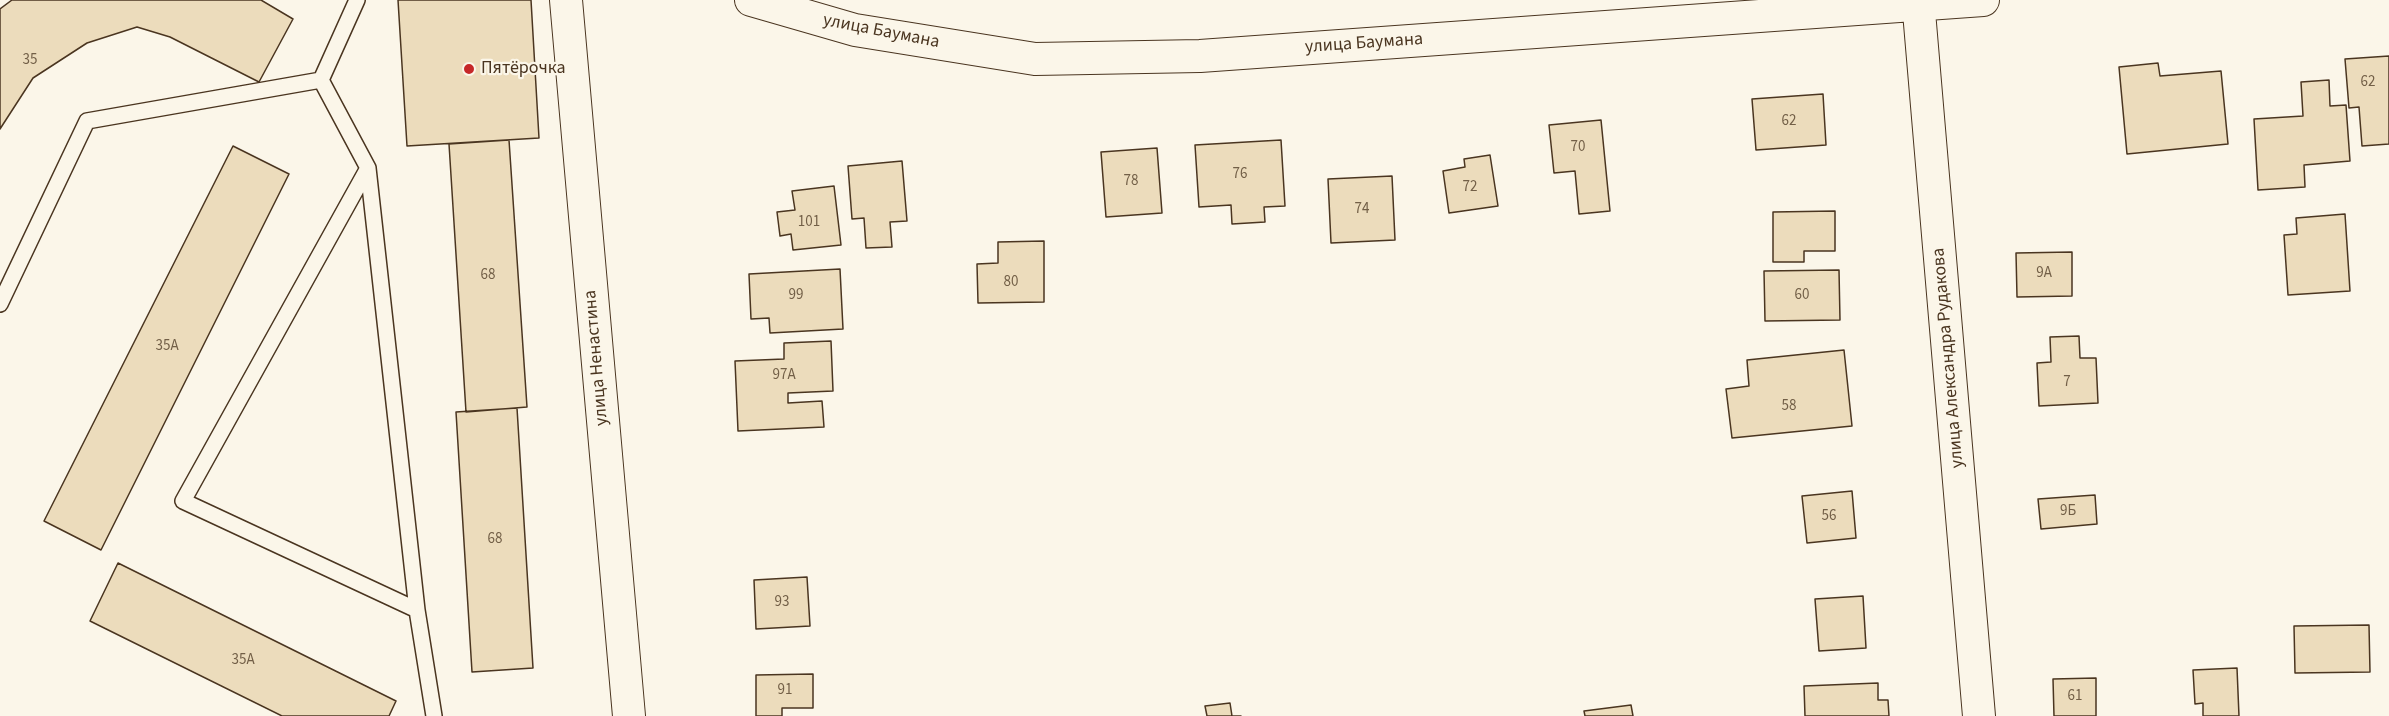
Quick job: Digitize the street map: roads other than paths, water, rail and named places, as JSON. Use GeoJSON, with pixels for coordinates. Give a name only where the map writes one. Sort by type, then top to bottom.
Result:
{"type":"FeatureCollection","features":[{"type":"Feature","properties":{"kind":"street","name":"улица Ненастина"},"geometry":{"type":"LineString","coordinates":[[566,0],[629,716]]}},
{"type":"Feature","properties":{"kind":"street","name":"улица Баумана"},"geometry":{"type":"LineString","coordinates":[[751,0],[855,30],[1035,59],[1200,56],[1983,0]]}},
{"type":"Feature","properties":{"kind":"street","name":"улица Александра Рудакова"},"geometry":{"type":"LineString","coordinates":[[1919,3],[1979,716]]}},
{"type":"Feature","properties":{"kind":"lane"},"geometry":{"type":"LineString","coordinates":[[321,80],[357,0]]}},
{"type":"Feature","properties":{"kind":"lane"},"geometry":{"type":"LineString","coordinates":[[321,80],[368,168],[417,610],[434,716]]}},
{"type":"Feature","properties":{"kind":"lane"},"geometry":{"type":"LineString","coordinates":[[0,304],[87,121],[321,80]]}},
{"type":"Feature","properties":{"kind":"lane"},"geometry":{"type":"LineString","coordinates":[[368,168],[183,501],[417,610]]}},
{"type":"Feature","properties":{"kind":"place","name":"Пятёрочка"},"geometry":{"type":"Point","coordinates":[469,69]}}]}
